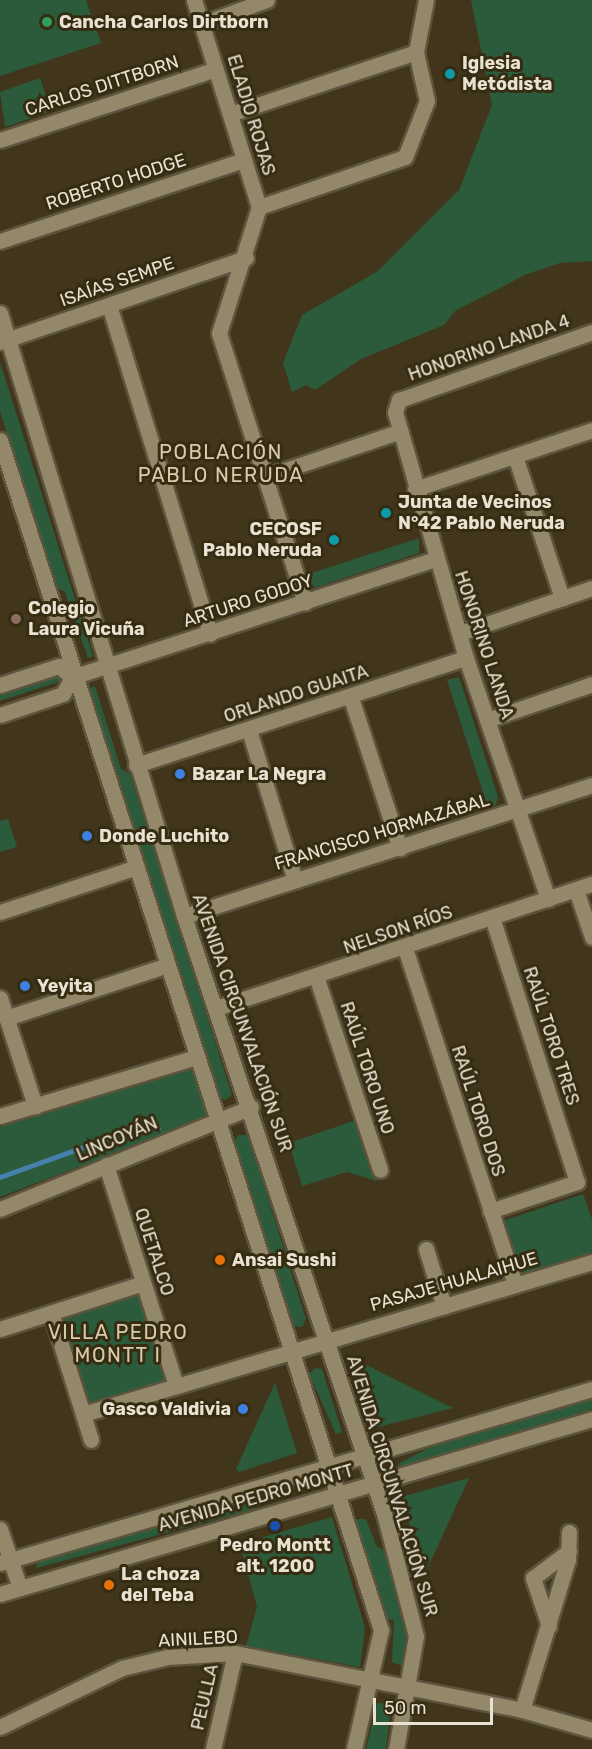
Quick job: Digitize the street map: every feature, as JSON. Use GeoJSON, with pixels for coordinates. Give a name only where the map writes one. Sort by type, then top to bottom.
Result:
{"type":"FeatureCollection","features":[{"type":"Feature","properties":{"kind":"street","name":"ELADIO ROJAS"},"geometry":{"type":"LineString","coordinates":[[194,0],[259,207]]}},
{"type":"Feature","properties":{"kind":"street"},"geometry":{"type":"LineString","coordinates":[[201,24],[267,0]]}},
{"type":"Feature","properties":{"kind":"street"},"geometry":{"type":"LineString","coordinates":[[305,603],[219,333],[246,258],[259,207],[405,157],[427,101],[416,52],[426,0]]}},
{"type":"Feature","properties":{"kind":"street"},"geometry":{"type":"LineString","coordinates":[[230,114],[416,52]]}},
{"type":"Feature","properties":{"kind":"street","name":"CARLOS DITTBORN"},"geometry":{"type":"LineString","coordinates":[[0,140],[216,69]]}},
{"type":"Feature","properties":{"kind":"street","name":"ROBERTO HODGE"},"geometry":{"type":"LineString","coordinates":[[0,241],[244,160]]}},
{"type":"Feature","properties":{"kind":"street","name":"ISAÍAS SEMPE"},"geometry":{"type":"LineString","coordinates":[[4,340],[246,258]]}},
{"type":"Feature","properties":{"kind":"street"},"geometry":{"type":"LineString","coordinates":[[109,305],[210,634]]}},
{"type":"Feature","properties":{"kind":"street","name":"AVENIDA CIRCUNVALACIÓN SUR"},"geometry":{"type":"LineString","coordinates":[[0,313],[4,340],[136,765],[184,916],[251,1107],[328,1340],[374,1484],[416,1636],[410,1689],[396,1749]]}},
{"type":"Feature","properties":{"kind":"street","name":"HONORINO LANDA 4"},"geometry":{"type":"LineString","coordinates":[[399,400],[592,332]]}},
{"type":"Feature","properties":{"kind":"street","name":"HONORINO LANDA"},"geometry":{"type":"LineString","coordinates":[[399,400],[398,432],[415,489],[466,658],[548,899]]}},
{"type":"Feature","properties":{"kind":"street"},"geometry":{"type":"LineString","coordinates":[[415,489],[592,430]]}},
{"type":"Feature","properties":{"kind":"street"},"geometry":{"type":"LineString","coordinates":[[264,477],[398,432]]}},
{"type":"Feature","properties":{"kind":"street"},"geometry":{"type":"LineString","coordinates":[[0,441],[381,1630],[354,1749]]}},
{"type":"Feature","properties":{"kind":"street"},"geometry":{"type":"LineString","coordinates":[[515,456],[562,598]]}},
{"type":"Feature","properties":{"kind":"street","name":"ARTURO GODOY"},"geometry":{"type":"LineString","coordinates":[[74,676],[210,634],[436,558]]}},
{"type":"Feature","properties":{"kind":"street"},"geometry":{"type":"LineString","coordinates":[[460,633],[592,588]]}},
{"type":"Feature","properties":{"kind":"street","name":"ORLANDO GUAITA"},"geometry":{"type":"LineString","coordinates":[[136,765],[351,698],[466,658]]}},
{"type":"Feature","properties":{"kind":"street"},"geometry":{"type":"LineString","coordinates":[[0,685],[59,666],[74,676]]}},
{"type":"Feature","properties":{"kind":"street"},"geometry":{"type":"LineString","coordinates":[[0,715],[63,694],[74,676]]}},
{"type":"Feature","properties":{"kind":"street"},"geometry":{"type":"LineString","coordinates":[[487,720],[592,684]]}},
{"type":"Feature","properties":{"kind":"street"},"geometry":{"type":"LineString","coordinates":[[351,698],[400,848]]}},
{"type":"Feature","properties":{"kind":"street"},"geometry":{"type":"LineString","coordinates":[[249,730],[295,880]]}},
{"type":"Feature","properties":{"kind":"street","name":"FRANCISCO HORMAZÁBAL"},"geometry":{"type":"LineString","coordinates":[[184,916],[592,785]]}},
{"type":"Feature","properties":{"kind":"street"},"geometry":{"type":"LineString","coordinates":[[0,912],[136,867]]}},
{"type":"Feature","properties":{"kind":"street","name":"NELSON RÍOS"},"geometry":{"type":"LineString","coordinates":[[216,1008],[317,979],[592,884]]}},
{"type":"Feature","properties":{"kind":"street"},"geometry":{"type":"LineString","coordinates":[[576,890],[592,938]]}},
{"type":"Feature","properties":{"kind":"street","name":"RAÚL TORO TRES"},"geometry":{"type":"LineString","coordinates":[[490,1211],[577,1182],[492,918]]}},
{"type":"Feature","properties":{"kind":"street","name":"RAÚL TORO DOS"},"geometry":{"type":"LineString","coordinates":[[405,948],[515,1286]]}},
{"type":"Feature","properties":{"kind":"street"},"geometry":{"type":"LineString","coordinates":[[6,1018],[168,965]]}},
{"type":"Feature","properties":{"kind":"street","name":"RAÚL TORO UNO"},"geometry":{"type":"LineString","coordinates":[[317,979],[380,1170]]}},
{"type":"Feature","properties":{"kind":"street"},"geometry":{"type":"LineString","coordinates":[[0,998],[34,1106]]}},
{"type":"Feature","properties":{"kind":"street"},"geometry":{"type":"LineString","coordinates":[[0,1116],[197,1057]]}},
{"type":"Feature","properties":{"kind":"street","name":"LINCOYÁN"},"geometry":{"type":"LineString","coordinates":[[0,1209],[251,1107]]}},
{"type":"Feature","properties":{"kind":"street","name":"QUETALCO"},"geometry":{"type":"LineString","coordinates":[[106,1165],[176,1386]]}},
{"type":"Feature","properties":{"kind":"street"},"geometry":{"type":"LineString","coordinates":[[426,1249],[444,1306]]}},
{"type":"Feature","properties":{"kind":"street","name":"PASAJE HUALAIHUE"},"geometry":{"type":"LineString","coordinates":[[83,1414],[592,1262]]}},
{"type":"Feature","properties":{"kind":"street"},"geometry":{"type":"LineString","coordinates":[[0,1329],[144,1283]]}},
{"type":"Feature","properties":{"kind":"street"},"geometry":{"type":"LineString","coordinates":[[51,1313],[91,1440]]}},
{"type":"Feature","properties":{"kind":"street","name":"AVENIDA PEDRO MONTT"},"geometry":{"type":"LineString","coordinates":[[5,1561],[592,1389]]}},
{"type":"Feature","properties":{"kind":"street","name":"AVENIDA PEDRO MONTT"},"geometry":{"type":"LineString","coordinates":[[0,1594],[592,1419]]}},
{"type":"Feature","properties":{"kind":"street"},"geometry":{"type":"LineString","coordinates":[[0,1529],[5,1561],[20,1588]]}},
{"type":"Feature","properties":{"kind":"street"},"geometry":{"type":"LineString","coordinates":[[522,1710],[549,1626],[569,1551],[569,1532]]}},
{"type":"Feature","properties":{"kind":"street"},"geometry":{"type":"LineString","coordinates":[[549,1626],[533,1578],[569,1551]]}},
{"type":"Feature","properties":{"kind":"street","name":"AINILEBO"},"geometry":{"type":"LineString","coordinates":[[0,1727],[122,1668],[167,1658],[235,1653],[369,1682],[522,1710],[592,1730]]}},
{"type":"Feature","properties":{"kind":"street","name":"PEULLA"},"geometry":{"type":"LineString","coordinates":[[213,1749],[235,1653]]}},
{"type":"Feature","properties":{"kind":"green space","name":"Cancha Carlos Dirtborn"},"geometry":{"type":"Polygon","coordinates":[[[0,0],[86,0],[101,43],[0,76],[0,0]]]}},
{"type":"Feature","properties":{"kind":"green space"},"geometry":{"type":"Polygon","coordinates":[[[471,0],[592,0],[592,261],[560,263],[527,274],[455,311],[444,325],[361,359],[315,390],[306,385],[292,392],[283,363],[302,315],[378,271],[459,190],[492,105],[471,0]]]}},
{"type":"Feature","properties":{"kind":"green space"},"geometry":{"type":"Polygon","coordinates":[[[40,78],[51,111],[5,127],[0,92],[40,78]]]}},
{"type":"Feature","properties":{"kind":"green space"},"geometry":{"type":"Polygon","coordinates":[[[0,362],[93,656],[88,658],[65,592],[54,586],[0,411],[0,362]]]}},
{"type":"Feature","properties":{"kind":"green space"},"geometry":{"type":"Polygon","coordinates":[[[419,538],[419,553],[314,588],[309,574],[419,538]]]}},
{"type":"Feature","properties":{"kind":"green space"},"geometry":{"type":"Polygon","coordinates":[[[62,674],[64,680],[0,701],[0,694],[62,674]]]}},
{"type":"Feature","properties":{"kind":"green space"},"geometry":{"type":"Polygon","coordinates":[[[459,677],[498,797],[496,805],[488,808],[447,680],[459,677]]]}},
{"type":"Feature","properties":{"kind":"green space"},"geometry":{"type":"Polygon","coordinates":[[[95,686],[121,769],[130,774],[232,1095],[225,1100],[219,1097],[89,689],[95,686]]]}},
{"type":"Feature","properties":{"kind":"green space"},"geometry":{"type":"Polygon","coordinates":[[[8,819],[17,847],[0,852],[0,821],[8,819]]]}},
{"type":"Feature","properties":{"kind":"green space"},"geometry":{"type":"Polygon","coordinates":[[[191,1067],[208,1117],[0,1197],[0,1127],[191,1067]]]}},
{"type":"Feature","properties":{"kind":"green space"},"geometry":{"type":"Polygon","coordinates":[[[359,1119],[377,1181],[347,1172],[302,1186],[289,1143],[359,1119]]]}},
{"type":"Feature","properties":{"kind":"green space"},"geometry":{"type":"Polygon","coordinates":[[[238,1135],[248,1135],[306,1319],[302,1327],[293,1326],[235,1141],[238,1135]]]}},
{"type":"Feature","properties":{"kind":"green space"},"geometry":{"type":"Polygon","coordinates":[[[583,1194],[592,1219],[592,1255],[529,1276],[517,1272],[500,1222],[583,1194]]]}},
{"type":"Feature","properties":{"kind":"green space"},"geometry":{"type":"Polygon","coordinates":[[[137,1293],[166,1380],[91,1404],[84,1401],[57,1319],[137,1293]]]}},
{"type":"Feature","properties":{"kind":"green space"},"geometry":{"type":"Polygon","coordinates":[[[356,1360],[453,1408],[378,1427],[356,1360]]]}},
{"type":"Feature","properties":{"kind":"green space"},"geometry":{"type":"Polygon","coordinates":[[[315,1368],[322,1369],[342,1432],[336,1434],[309,1374],[315,1368]]]}},
{"type":"Feature","properties":{"kind":"green space"},"geometry":{"type":"Polygon","coordinates":[[[275,1383],[297,1453],[239,1472],[236,1469],[275,1383]]]}},
{"type":"Feature","properties":{"kind":"green space"},"geometry":{"type":"Polygon","coordinates":[[[592,1397],[592,1409],[400,1469],[398,1464],[455,1434],[592,1397]]]}},
{"type":"Feature","properties":{"kind":"green space"},"geometry":{"type":"Polygon","coordinates":[[[469,1478],[425,1574],[401,1497],[469,1478]]]}},
{"type":"Feature","properties":{"kind":"green space"},"geometry":{"type":"Polygon","coordinates":[[[299,1483],[300,1487],[251,1510],[36,1568],[38,1559],[299,1483]]]}},
{"type":"Feature","properties":{"kind":"green space"},"geometry":{"type":"Polygon","coordinates":[[[332,1517],[365,1628],[360,1667],[246,1646],[257,1607],[240,1544],[332,1517]]]}},
{"type":"Feature","properties":{"kind":"green space"},"geometry":{"type":"Polygon","coordinates":[[[357,1519],[366,1519],[377,1547],[384,1550],[408,1625],[402,1666],[392,1662],[394,1620],[385,1619],[352,1525],[357,1519]]]}},
{"type":"Feature","properties":{"kind":"green space"},"geometry":{"type":"Polygon","coordinates":[[[377,1703],[391,1704],[386,1749],[366,1749],[377,1703]]]}},
{"type":"Feature","properties":{"kind":"waterway"},"geometry":{"type":"LineString","coordinates":[[0,1177],[133,1129],[158,1128]]}},
{"type":"Feature","properties":{"kind":"place","name":"Cancha Carlos Dirtborn"},"geometry":{"type":"Point","coordinates":[47,22]}},
{"type":"Feature","properties":{"kind":"place","name":"Iglesia Metódista"},"geometry":{"type":"Point","coordinates":[450,74]}},
{"type":"Feature","properties":{"kind":"place","name":"Junta de Vecinos N°42 Pablo Neruda"},"geometry":{"type":"Point","coordinates":[386,513]}},
{"type":"Feature","properties":{"kind":"place","name":"CECOSF Pablo Neruda"},"geometry":{"type":"Point","coordinates":[334,540]}},
{"type":"Feature","properties":{"kind":"place","name":"Colegio Laura Vicuña"},"geometry":{"type":"Point","coordinates":[16,619]}},
{"type":"Feature","properties":{"kind":"place","name":"Bazar La Negra"},"geometry":{"type":"Point","coordinates":[180,774]}},
{"type":"Feature","properties":{"kind":"place","name":"Donde Luchito"},"geometry":{"type":"Point","coordinates":[87,836]}},
{"type":"Feature","properties":{"kind":"place","name":"Yeyita"},"geometry":{"type":"Point","coordinates":[25,986]}},
{"type":"Feature","properties":{"kind":"place","name":"Ansai Sushi"},"geometry":{"type":"Point","coordinates":[220,1260]}},
{"type":"Feature","properties":{"kind":"place","name":"Gasco Valdivia"},"geometry":{"type":"Point","coordinates":[243,1409]}},
{"type":"Feature","properties":{"kind":"place","name":"Pedro Montt alt. 1200"},"geometry":{"type":"Point","coordinates":[275,1526]}},
{"type":"Feature","properties":{"kind":"place","name":"La choza del Teba"},"geometry":{"type":"Point","coordinates":[109,1585]}},
{"type":"Feature","properties":{"kind":"district","name":"POBLACIÓN PABLO NERUDA"},"geometry":{"type":"Point","coordinates":[221,464]}},
{"type":"Feature","properties":{"kind":"district","name":"VILLA PEDRO MONTT I"},"geometry":{"type":"Point","coordinates":[118,1344]}}]}
